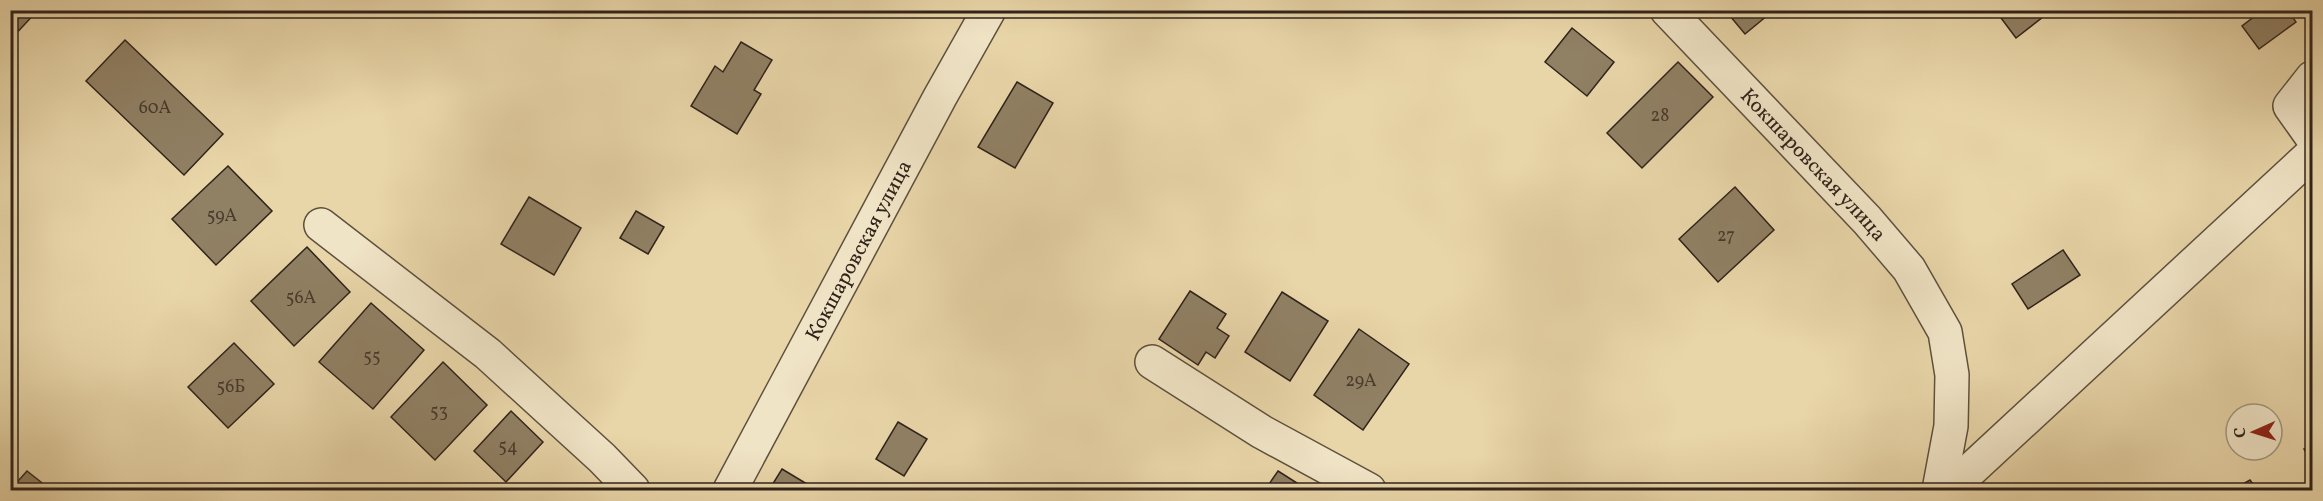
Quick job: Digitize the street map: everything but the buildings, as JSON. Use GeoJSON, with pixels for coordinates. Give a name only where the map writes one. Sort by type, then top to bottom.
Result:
{"type":"FeatureCollection","features":[{"type":"Feature","properties":{"kind":"street","name":"Кокшаровская улица"},"geometry":{"type":"LineString","coordinates":[[730,490],[939,98],[989,10]]}},
{"type":"Feature","properties":{"kind":"street","name":"Кокшаровская улица"},"geometry":{"type":"LineString","coordinates":[[1667,10],[1888,244],[1909,269],[1945,332],[1952,375],[1951,426],[1939,490]]}},
{"type":"Feature","properties":{"kind":"street"},"geometry":{"type":"LineString","coordinates":[[2313,78],[2290,106],[2313,137]]}},
{"type":"Feature","properties":{"kind":"street"},"geometry":{"type":"LineString","coordinates":[[1949,490],[2313,154]]}},
{"type":"Feature","properties":{"kind":"street"},"geometry":{"type":"LineString","coordinates":[[321,225],[488,354],[602,458],[633,490]]}},
{"type":"Feature","properties":{"kind":"street"},"geometry":{"type":"LineString","coordinates":[[1152,362],[1262,432],[1369,490]]}}]}
